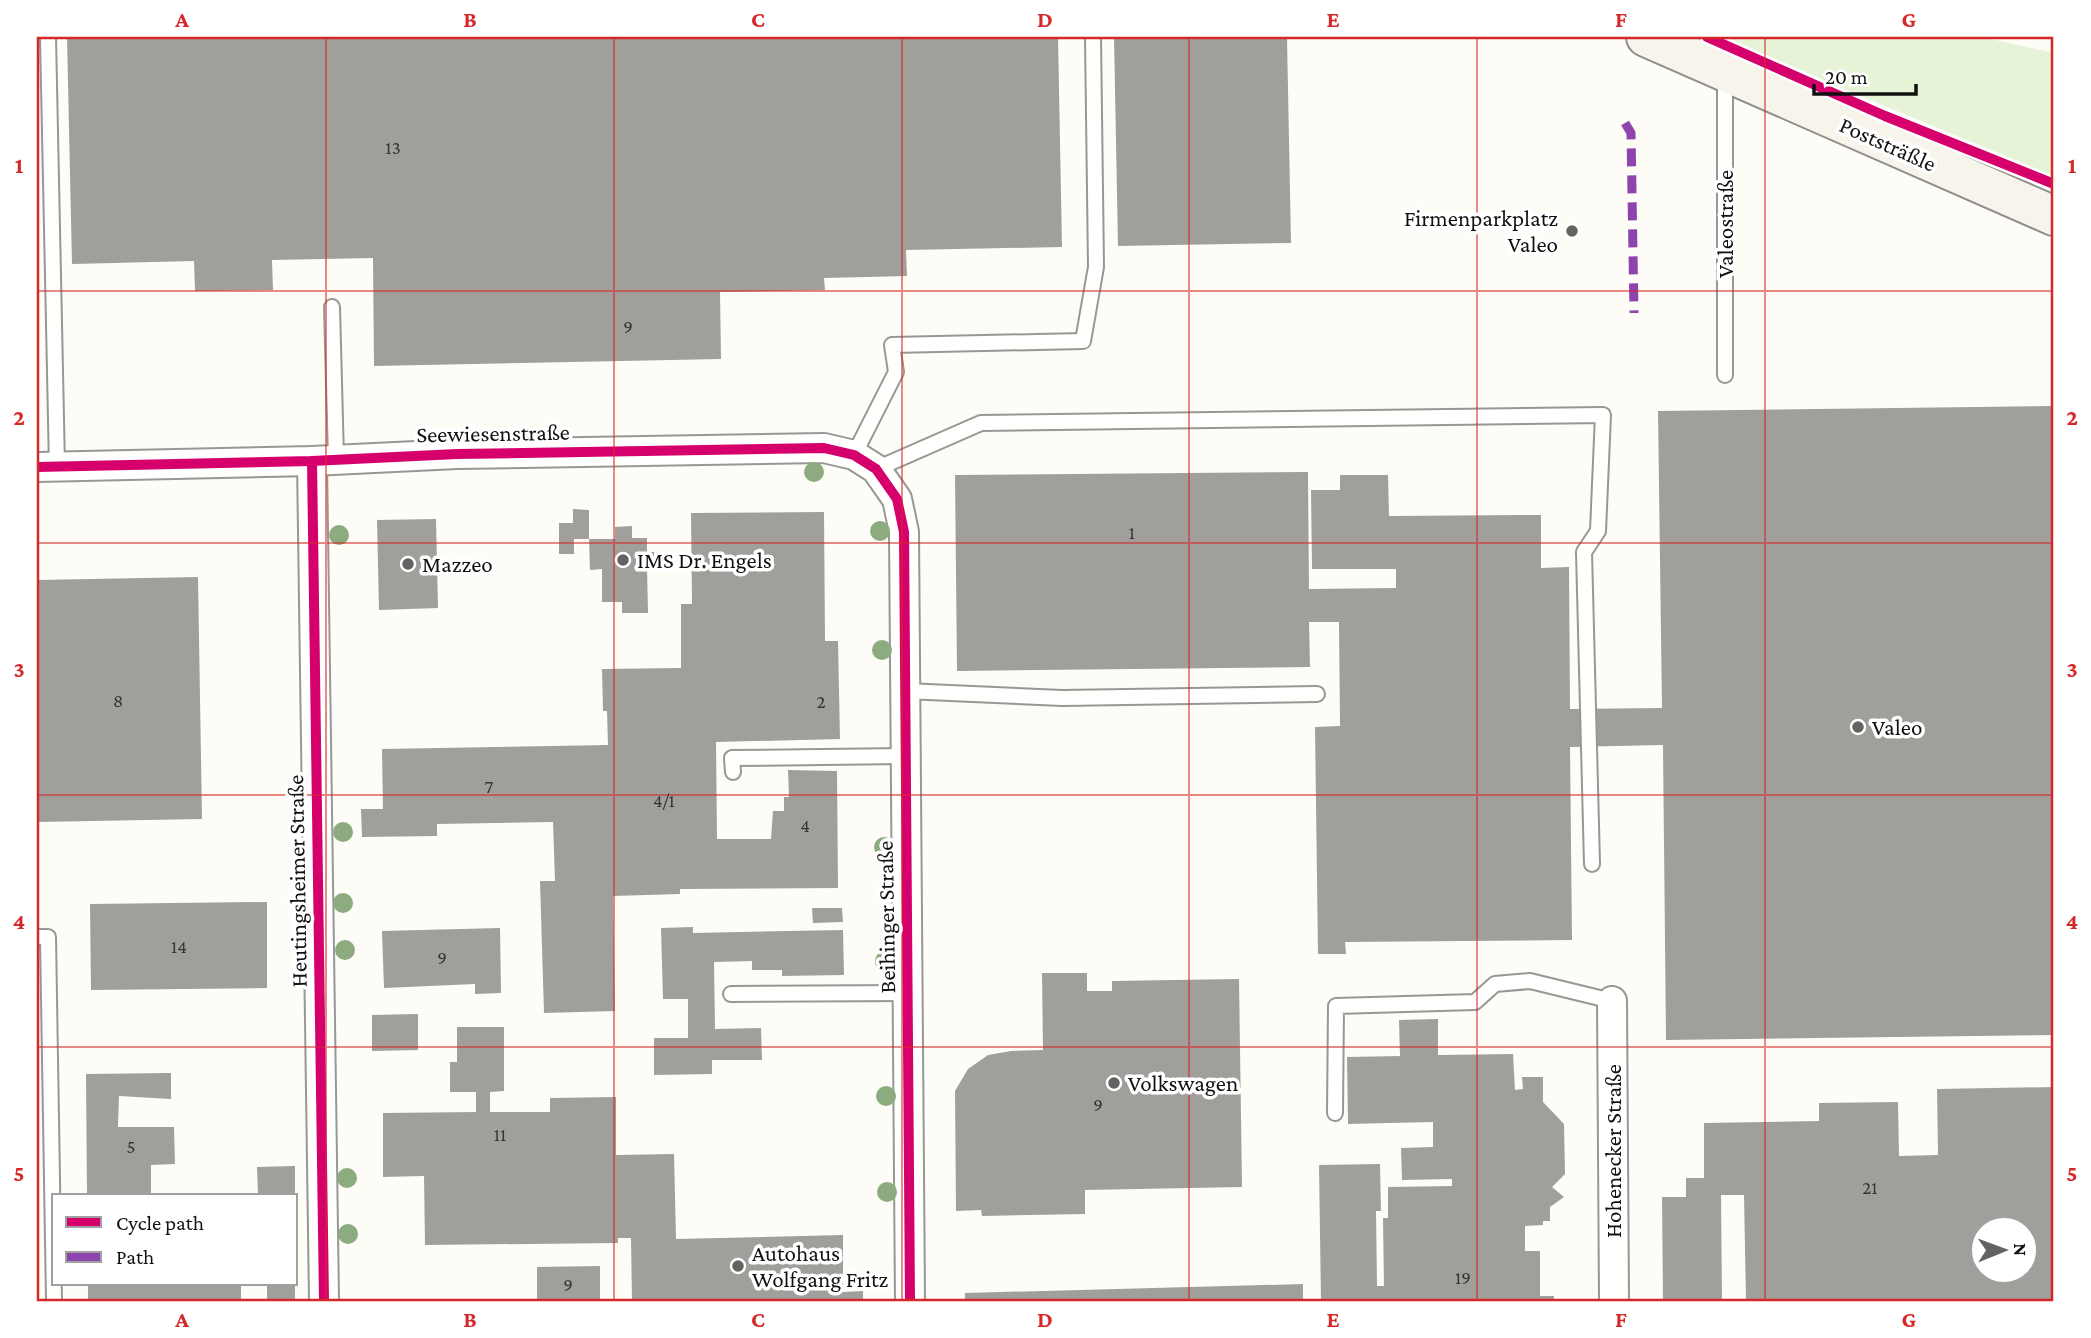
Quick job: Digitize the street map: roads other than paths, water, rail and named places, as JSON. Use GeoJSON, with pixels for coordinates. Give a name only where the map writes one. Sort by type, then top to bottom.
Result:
{"type":"FeatureCollection","features":[{"type":"Feature","properties":{"kind":"main road","name":"Poststräßle"},"geometry":{"type":"LineString","coordinates":[[1646,37],[2054,216]]}},
{"type":"Feature","properties":{"kind":"street","name":"Seewiesenstraße"},"geometry":{"type":"LineString","coordinates":[[47,467],[457,454],[824,448],[865,462]]}},
{"type":"Feature","properties":{"kind":"street","name":"Heutingsheimer Straße"},"geometry":{"type":"LineString","coordinates":[[324,460],[324,1301]]}},
{"type":"Feature","properties":{"kind":"street","name":"Beihinger Straße"},"geometry":{"type":"LineString","coordinates":[[865,462],[897,499],[904,532],[910,1301]]}},
{"type":"Feature","properties":{"kind":"street","name":"Hohenecker Straße"},"geometry":{"type":"LineString","coordinates":[[1612,1001],[1614,1301]]}},
{"type":"Feature","properties":{"kind":"lane"},"geometry":{"type":"LineString","coordinates":[[47,467],[48,37]]}},
{"type":"Feature","properties":{"kind":"lane"},"geometry":{"type":"LineString","coordinates":[[865,462],[896,372],[892,345],[1083,341],[1096,267],[1093,37]]}},
{"type":"Feature","properties":{"kind":"lane","name":"Valeostraße"},"geometry":{"type":"LineString","coordinates":[[1725,72],[1725,375]]}},
{"type":"Feature","properties":{"kind":"lane"},"geometry":{"type":"LineString","coordinates":[[324,460],[332,307]]}},
{"type":"Feature","properties":{"kind":"lane"},"geometry":{"type":"LineString","coordinates":[[865,462],[981,423],[1603,415],[1598,531],[1584,552],[1592,864]]}},
{"type":"Feature","properties":{"kind":"lane"},"geometry":{"type":"LineString","coordinates":[[905,691],[1062,698],[1317,694]]}},
{"type":"Feature","properties":{"kind":"lane"},"geometry":{"type":"LineString","coordinates":[[733,772],[732,758],[905,756]]}},
{"type":"Feature","properties":{"kind":"lane"},"geometry":{"type":"LineString","coordinates":[[37,937],[48,937],[52,1194]]}},
{"type":"Feature","properties":{"kind":"lane"},"geometry":{"type":"LineString","coordinates":[[1335,1112],[1336,1006],[1475,1002],[1495,984],[1530,981],[1612,1001]]}},
{"type":"Feature","properties":{"kind":"lane"},"geometry":{"type":"LineString","coordinates":[[731,994],[908,993]]}},
{"type":"Feature","properties":{"kind":"place","name":"Firmenparkplatz Valeo"},"geometry":{"type":"Point","coordinates":[1572,231]}},
{"type":"Feature","properties":{"kind":"place","name":"IMS Dr. Engels"},"geometry":{"type":"Point","coordinates":[623,560]}},
{"type":"Feature","properties":{"kind":"place","name":"Mazzeo"},"geometry":{"type":"Point","coordinates":[408,564]}},
{"type":"Feature","properties":{"kind":"place","name":"Valeo"},"geometry":{"type":"Point","coordinates":[1858,727]}},
{"type":"Feature","properties":{"kind":"place","name":"Volkswagen"},"geometry":{"type":"Point","coordinates":[1114,1083]}},
{"type":"Feature","properties":{"kind":"place","name":"Autohaus Wolfgang Fritz"},"geometry":{"type":"Point","coordinates":[738,1266]}}]}
